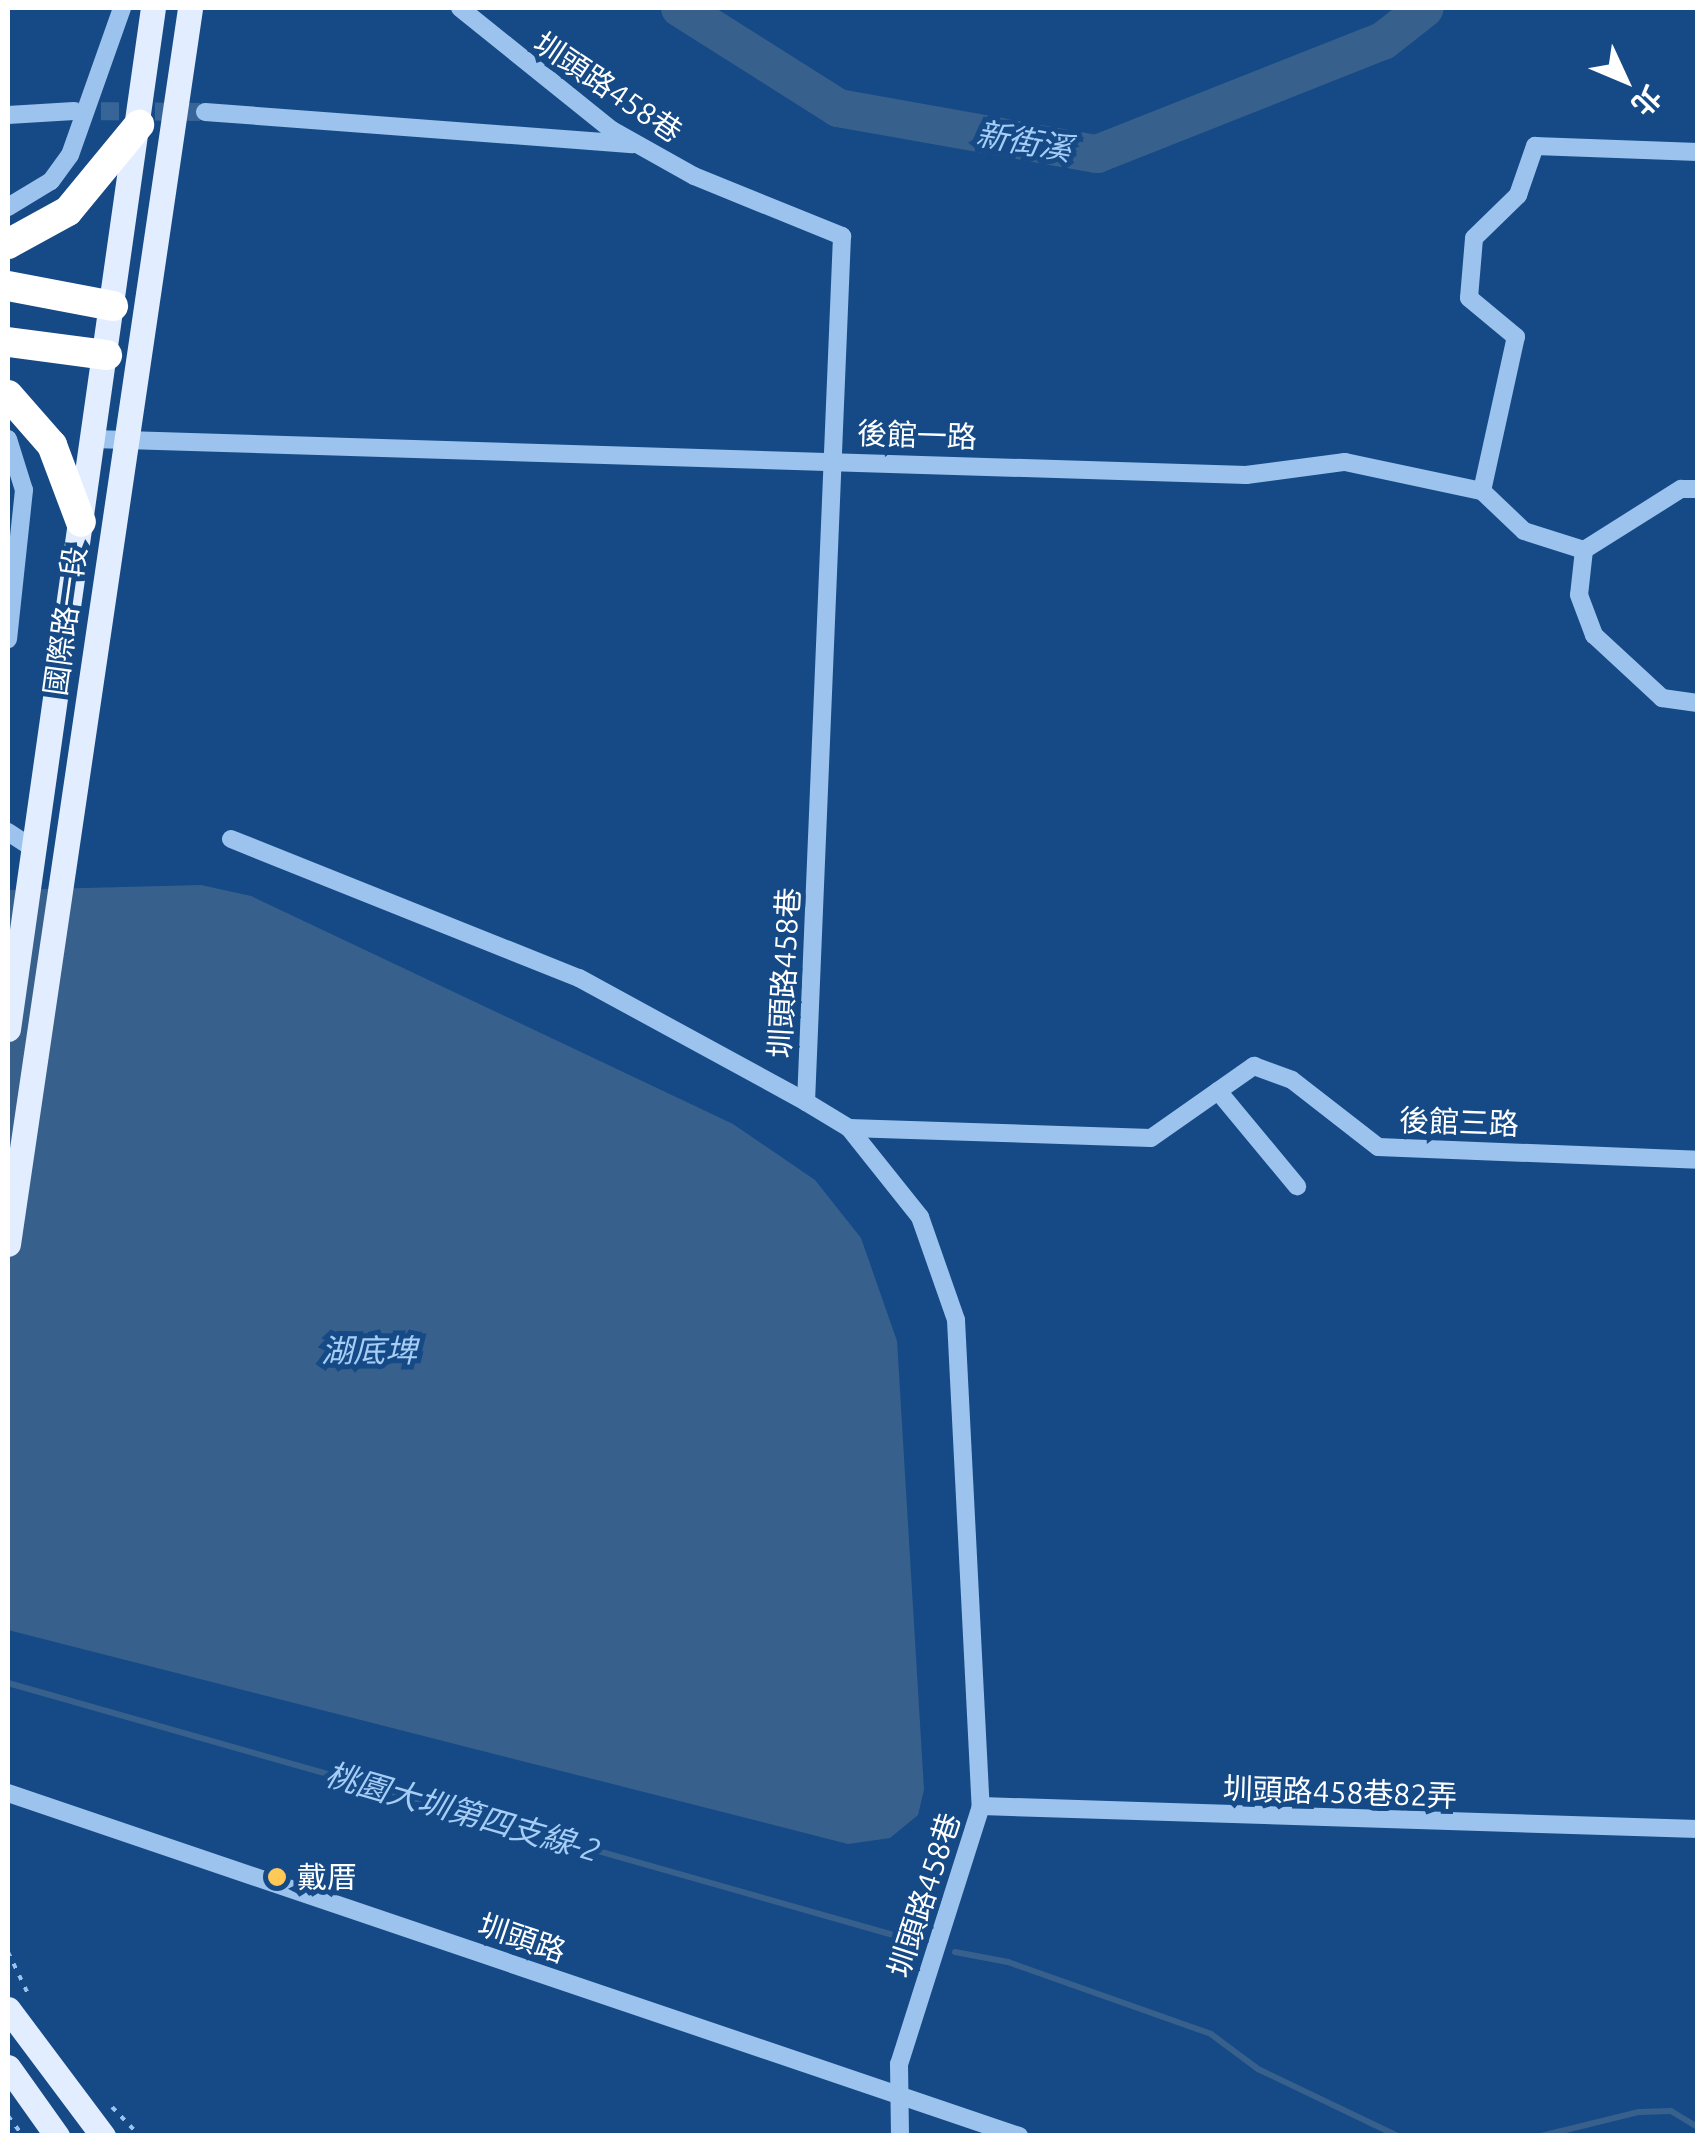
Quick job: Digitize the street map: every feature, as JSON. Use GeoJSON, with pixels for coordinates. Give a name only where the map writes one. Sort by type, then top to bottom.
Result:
{"type":"FeatureCollection","features":[{"type":"Feature","properties":{"kind":"highway"},"geometry":{"type":"LineString","coordinates":[[8,244],[68,210],[139,125]]}},
{"type":"Feature","properties":{"kind":"highway"},"geometry":{"type":"LineString","coordinates":[[8,286],[113,306]]}},
{"type":"Feature","properties":{"kind":"highway"},"geometry":{"type":"LineString","coordinates":[[8,342],[107,355]]}},
{"type":"Feature","properties":{"kind":"highway"},"geometry":{"type":"LineString","coordinates":[[8,395],[52,445],[80,522]]}},
{"type":"Feature","properties":{"kind":"main road","name":"國際路一段"},"geometry":{"type":"LineString","coordinates":[[8,1028],[107,355],[153,8]]}},
{"type":"Feature","properties":{"kind":"main road","name":"國際路一段"},"geometry":{"type":"LineString","coordinates":[[8,1244],[190,8]]}},
{"type":"Feature","properties":{"kind":"main road"},"geometry":{"type":"LineString","coordinates":[[107,355],[143,327],[113,306]]}},
{"type":"Feature","properties":{"kind":"main road"},"geometry":{"type":"LineString","coordinates":[[8,2009],[103,2136]]}},
{"type":"Feature","properties":{"kind":"main road"},"geometry":{"type":"LineString","coordinates":[[8,2066],[57,2136]]}},
{"type":"Feature","properties":{"kind":"street"},"geometry":{"type":"LineString","coordinates":[[8,207],[51,181],[70,155],[122,8]]}},
{"type":"Feature","properties":{"kind":"street","name":"圳頭路458巷"},"geometry":{"type":"LineString","coordinates":[[460,8],[637,144],[842,236],[806,1102],[849,1128],[920,1217],[956,1320],[981,1806],[895,2094]]}},
{"type":"Feature","properties":{"kind":"street"},"geometry":{"type":"LineString","coordinates":[[8,115],[74,111]]}},
{"type":"Feature","properties":{"kind":"street"},"geometry":{"type":"LineString","coordinates":[[205,112],[637,144]]}},
{"type":"Feature","properties":{"kind":"street"},"geometry":{"type":"LineString","coordinates":[[1698,152],[1535,146],[1518,195],[1474,238],[1469,298],[1516,337],[1482,491],[1524,531],[1584,550],[1681,489],[1698,490]]}},
{"type":"Feature","properties":{"kind":"street"},"geometry":{"type":"LineString","coordinates":[[8,439],[24,490],[8,639]]}},
{"type":"Feature","properties":{"kind":"street","name":"後館一路"},"geometry":{"type":"LineString","coordinates":[[93,439],[835,459],[1246,475],[1345,462],[1482,491]]}},
{"type":"Feature","properties":{"kind":"street"},"geometry":{"type":"LineString","coordinates":[[1584,550],[1580,595],[1594,635],[1662,698],[1698,703]]}},
{"type":"Feature","properties":{"kind":"street"},"geometry":{"type":"LineString","coordinates":[[8,832],[36,850]]}},
{"type":"Feature","properties":{"kind":"street"},"geometry":{"type":"LineString","coordinates":[[231,839],[579,978],[806,1102]]}},
{"type":"Feature","properties":{"kind":"street","name":"後館三路"},"geometry":{"type":"LineString","coordinates":[[849,1128],[1152,1138],[1254,1066],[1292,1080],[1378,1146],[1698,1160]]}},
{"type":"Feature","properties":{"kind":"street"},"geometry":{"type":"LineString","coordinates":[[1218,1091],[1297,1186]]}},
{"type":"Feature","properties":{"kind":"street","name":"圳頭路"},"geometry":{"type":"LineString","coordinates":[[8,1793],[1018,2136]]}},
{"type":"Feature","properties":{"kind":"street","name":"圳頭路458巷82弄"},"geometry":{"type":"LineString","coordinates":[[981,1806],[1698,1830]]}},
{"type":"Feature","properties":{"kind":"street"},"geometry":{"type":"LineString","coordinates":[[895,2094],[900,2136]]}},
{"type":"Feature","properties":{"kind":"path"},"geometry":{"type":"LineString","coordinates":[[8,2116],[23,2136]]}},
{"type":"Feature","properties":{"kind":"water","name":"湖底埤"},"geometry":{"type":"Polygon","coordinates":[[[201,885],[251,896],[733,1124],[815,1180],[861,1238],[897,1341],[924,1790],[918,1815],[890,1838],[848,1844],[8,1630],[8,890],[201,885]]]}},
{"type":"Feature","properties":{"kind":"waterway","name":"新街溪"},"geometry":{"type":"LineString","coordinates":[[680,8],[838,108],[1097,154],[1383,41],[1425,8]]}},
{"type":"Feature","properties":{"kind":"waterway","name":"桃園大圳第四支線-2"},"geometry":{"type":"LineString","coordinates":[[8,1683],[918,1942]]}},
{"type":"Feature","properties":{"kind":"waterway","name":"桃園大圳第四支線-2"},"geometry":{"type":"LineString","coordinates":[[955,1952],[1008,1962],[1211,2034],[1258,2069],[1398,2136]]}},
{"type":"Feature","properties":{"kind":"waterway","name":"桃園大圳第四支線-2"},"geometry":{"type":"LineString","coordinates":[[1541,2136],[1639,2112],[1671,2111],[1698,2127]]}},
{"type":"Feature","properties":{"kind":"waterway","name":"桃園大圳第四支線-2"},"geometry":{"type":"LineString","coordinates":[[1476,2136],[1483,2136]]}},
{"type":"Feature","properties":{"kind":"tunnel"},"geometry":{"type":"LineString","coordinates":[[74,111],[205,112]]}},
{"type":"Feature","properties":{"kind":"place","name":"戴厝"},"geometry":{"type":"Point","coordinates":[277,1877]}}]}
